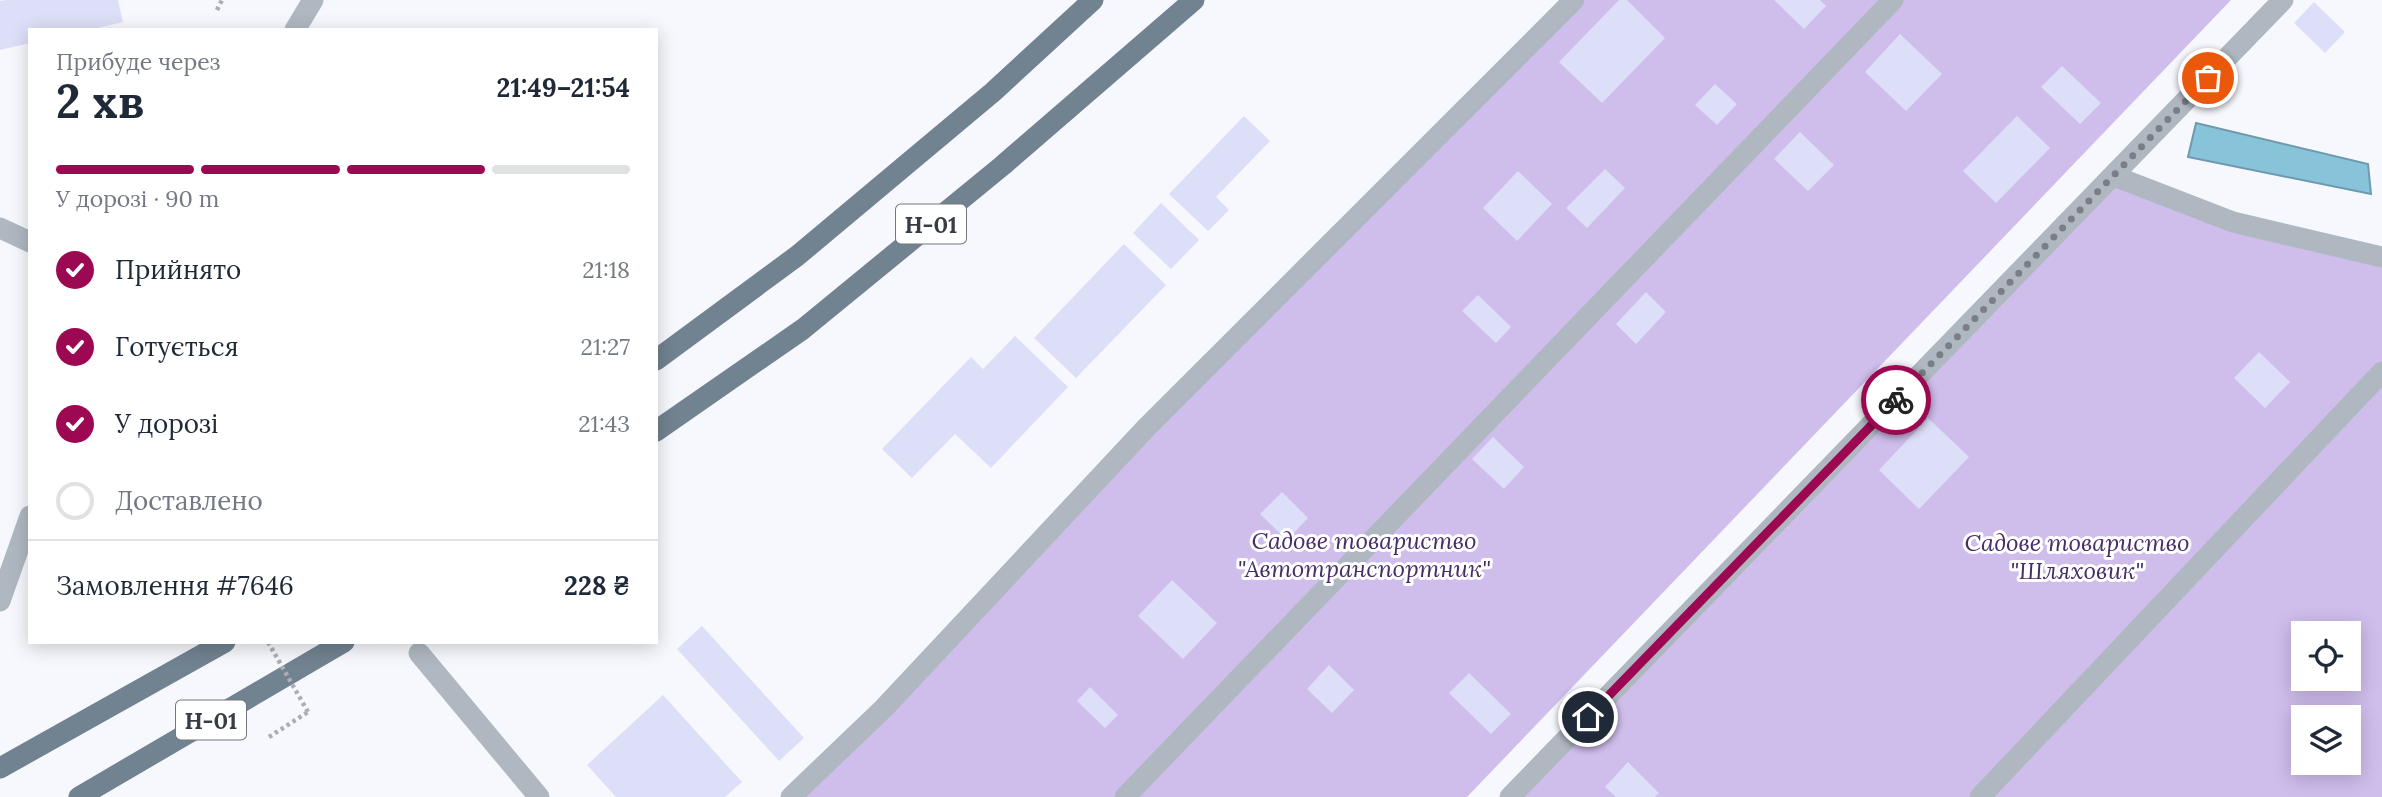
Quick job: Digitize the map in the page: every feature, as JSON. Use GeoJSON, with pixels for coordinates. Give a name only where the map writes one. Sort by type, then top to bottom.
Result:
{"type":"FeatureCollection","features":[{"type":"Feature","properties":{"kind":"main road","name":"Н-01"},"geometry":{"type":"LineString","coordinates":[[658,359],[797,256],[993,92],[1093,0]]}},
{"type":"Feature","properties":{"kind":"main road","name":"Н-01"},"geometry":{"type":"LineString","coordinates":[[658,430],[803,330],[1002,166],[1194,0]]}},
{"type":"Feature","properties":{"kind":"main road","name":"Н-01"},"geometry":{"type":"LineString","coordinates":[[0,768],[221,644]]}},
{"type":"Feature","properties":{"kind":"main road","name":"Н-01"},"geometry":{"type":"LineString","coordinates":[[79,797],[341,644]]}},
{"type":"Feature","properties":{"kind":"street"},"geometry":{"type":"LineString","coordinates":[[296,28],[313,0]]}},
{"type":"Feature","properties":{"kind":"street"},"geometry":{"type":"LineString","coordinates":[[791,797],[884,708],[1145,429],[1574,0]]}},
{"type":"Feature","properties":{"kind":"street"},"geometry":{"type":"LineString","coordinates":[[1125,797],[1893,0]]}},
{"type":"Feature","properties":{"kind":"street"},"geometry":{"type":"LineString","coordinates":[[1510,797],[2283,0]]}},
{"type":"Feature","properties":{"kind":"street"},"geometry":{"type":"LineString","coordinates":[[2114,176],[2233,222],[2382,257]]}},
{"type":"Feature","properties":{"kind":"street"},"geometry":{"type":"LineString","coordinates":[[0,228],[28,241]]}},
{"type":"Feature","properties":{"kind":"street"},"geometry":{"type":"LineString","coordinates":[[1980,797],[2382,372]]}},
{"type":"Feature","properties":{"kind":"street"},"geometry":{"type":"LineString","coordinates":[[0,601],[6,570],[28,520]]}},
{"type":"Feature","properties":{"kind":"street"},"geometry":{"type":"LineString","coordinates":[[419,653],[539,797]]}},
{"type":"Feature","properties":{"kind":"path"},"geometry":{"type":"LineString","coordinates":[[217,10],[222,0]]}},
{"type":"Feature","properties":{"kind":"path"},"geometry":{"type":"LineString","coordinates":[[269,644],[308,712],[269,737]]}},
{"type":"Feature","properties":{"kind":"green space","name":"Садове товариство \"Автотранспортник\""},"geometry":{"type":"Polygon","coordinates":[[[1567,0],[2231,0],[1467,797],[791,797],[1567,0]]]}},
{"type":"Feature","properties":{"kind":"green space","name":"Садове товариство \"Шляховик\""},"geometry":{"type":"Polygon","coordinates":[[[2114,176],[2382,257],[2382,797],[1510,797],[2114,176]]]}},
{"type":"Feature","properties":{"kind":"water"},"geometry":{"type":"Polygon","coordinates":[[[2196,123],[2368,164],[2371,194],[2188,157],[2196,123]]]}},
{"type":"Feature","properties":{"kind":"building"},"geometry":{"type":"Polygon","coordinates":[[[118,0],[123,22],[98,28],[28,28],[28,43],[0,50],[0,1],[118,0]]]}},
{"type":"Feature","properties":{"kind":"building"},"geometry":{"type":"Polygon","coordinates":[[[1619,0],[1627,0],[1665,38],[1602,103],[1559,62],[1619,0]]]}},
{"type":"Feature","properties":{"kind":"building"},"geometry":{"type":"Polygon","coordinates":[[[1774,0],[1820,0],[1826,6],[1804,29],[1774,0]]]}},
{"type":"Feature","properties":{"kind":"building"},"geometry":{"type":"Polygon","coordinates":[[[2314,2],[2345,32],[2325,53],[2294,23],[2314,2]]]}},
{"type":"Feature","properties":{"kind":"building"},"geometry":{"type":"Polygon","coordinates":[[[1900,34],[1942,74],[1906,111],[1865,72],[1900,34]]]}},
{"type":"Feature","properties":{"kind":"building"},"geometry":{"type":"Polygon","coordinates":[[[2062,66],[2101,103],[2080,124],[2041,87],[2062,66]]]}},
{"type":"Feature","properties":{"kind":"building"},"geometry":{"type":"Polygon","coordinates":[[[1715,84],[1737,104],[1717,125],[1695,105],[1715,84]]]}},
{"type":"Feature","properties":{"kind":"building"},"geometry":{"type":"Polygon","coordinates":[[[1244,116],[1270,141],[1216,197],[1229,210],[1208,231],[1169,194],[1244,116]]]}},
{"type":"Feature","properties":{"kind":"building"},"geometry":{"type":"Polygon","coordinates":[[[2017,116],[2050,148],[1996,203],[1963,171],[2017,116]]]}},
{"type":"Feature","properties":{"kind":"building"},"geometry":{"type":"Polygon","coordinates":[[[1800,132],[1834,165],[1808,191],[1774,159],[1800,132]]]}},
{"type":"Feature","properties":{"kind":"building"},"geometry":{"type":"Polygon","coordinates":[[[1605,169],[1625,188],[1587,228],[1566,208],[1605,169]]]}},
{"type":"Feature","properties":{"kind":"building"},"geometry":{"type":"Polygon","coordinates":[[[1518,171],[1552,204],[1517,241],[1483,208],[1518,171]]]}},
{"type":"Feature","properties":{"kind":"building"},"geometry":{"type":"Polygon","coordinates":[[[1161,203],[1199,240],[1171,269],[1133,233],[1161,203]]]}},
{"type":"Feature","properties":{"kind":"building"},"geometry":{"type":"Polygon","coordinates":[[[1124,244],[1166,285],[1076,378],[1034,338],[1124,244]]]}},
{"type":"Feature","properties":{"kind":"building"},"geometry":{"type":"Polygon","coordinates":[[[1646,292],[1666,312],[1636,344],[1616,324],[1646,292]]]}},
{"type":"Feature","properties":{"kind":"building"},"geometry":{"type":"Polygon","coordinates":[[[1478,295],[1511,327],[1496,343],[1462,311],[1478,295]]]}},
{"type":"Feature","properties":{"kind":"building"},"geometry":{"type":"Polygon","coordinates":[[[1015,336],[1068,387],[991,468],[955,434],[912,478],[882,449],[971,357],[983,369],[1015,336]]]}},
{"type":"Feature","properties":{"kind":"building"},"geometry":{"type":"Polygon","coordinates":[[[2259,352],[2290,382],[2265,408],[2234,378],[2259,352]]]}},
{"type":"Feature","properties":{"kind":"building"},"geometry":{"type":"Polygon","coordinates":[[[1928,418],[1969,457],[1919,509],[1879,470],[1928,418]]]}},
{"type":"Feature","properties":{"kind":"building"},"geometry":{"type":"Polygon","coordinates":[[[1493,437],[1524,467],[1504,489],[1472,459],[1493,437]]]}},
{"type":"Feature","properties":{"kind":"building"},"geometry":{"type":"Polygon","coordinates":[[[1282,492],[1308,518],[1287,540],[1260,514],[1282,492]]]}},
{"type":"Feature","properties":{"kind":"building"},"geometry":{"type":"Polygon","coordinates":[[[1172,580],[1217,623],[1183,659],[1138,616],[1172,580]]]}},
{"type":"Feature","properties":{"kind":"building"},"geometry":{"type":"Polygon","coordinates":[[[702,626],[804,738],[779,761],[677,649],[702,626]]]}},
{"type":"Feature","properties":{"kind":"building"},"geometry":{"type":"Polygon","coordinates":[[[1329,665],[1354,690],[1332,713],[1307,689],[1329,665]]]}},
{"type":"Feature","properties":{"kind":"building"},"geometry":{"type":"Polygon","coordinates":[[[1469,673],[1511,714],[1491,734],[1449,693],[1469,673]]]}},
{"type":"Feature","properties":{"kind":"building"},"geometry":{"type":"Polygon","coordinates":[[[1090,687],[1118,715],[1105,728],[1077,701],[1090,687]]]}},
{"type":"Feature","properties":{"kind":"building"},"geometry":{"type":"Polygon","coordinates":[[[663,695],[742,782],[725,797],[616,797],[587,765],[663,695]]]}},
{"type":"Feature","properties":{"kind":"building"},"geometry":{"type":"Polygon","coordinates":[[[1628,762],[1659,793],[1655,797],[1616,797],[1605,787],[1628,762]]]}},
{"type":"Feature","properties":{"kind":"way so far"},"geometry":{"type":"LineString","coordinates":[[1896,400],[2208,78]]}},
{"type":"Feature","properties":{"kind":"route"},"geometry":{"type":"LineString","coordinates":[[1588,717],[1896,400]]}}]}
